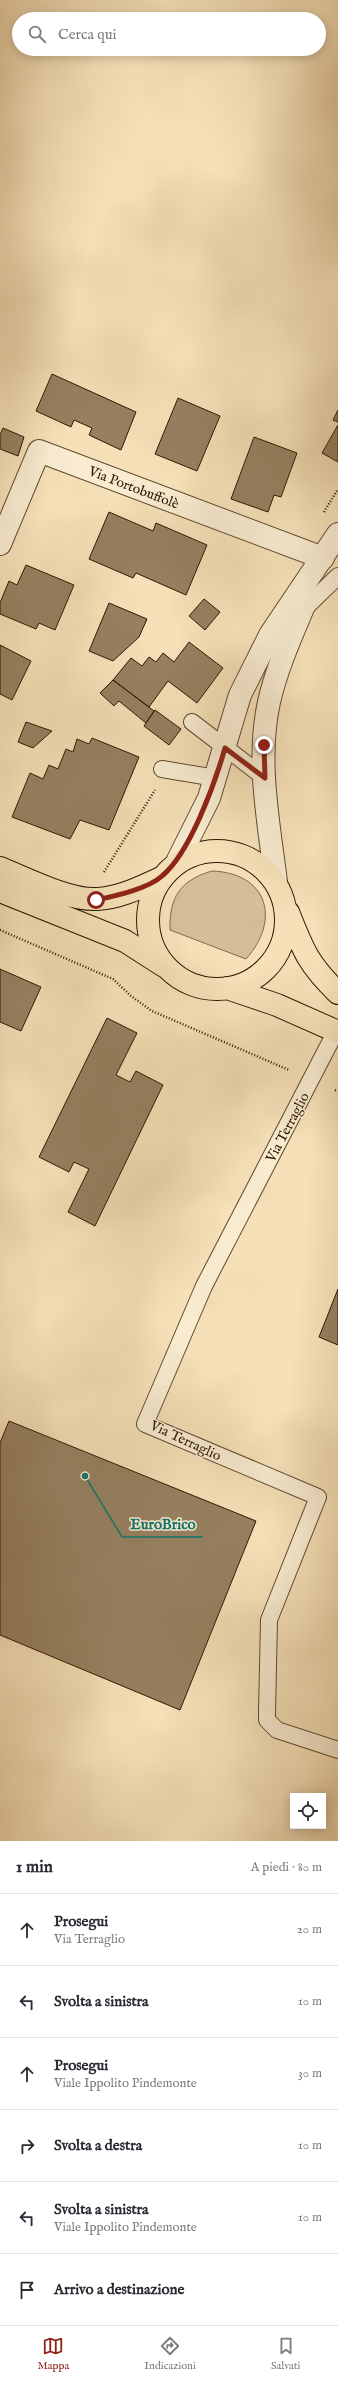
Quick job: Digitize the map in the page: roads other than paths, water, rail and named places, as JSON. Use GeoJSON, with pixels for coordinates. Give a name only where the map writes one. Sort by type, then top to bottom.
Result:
{"type":"FeatureCollection","features":[{"type":"Feature","properties":{"kind":"main road"},"geometry":{"type":"LineString","coordinates":[[167,968],[155,953],[149,934],[147,914],[152,895],[161,878],[176,862],[197,853],[218,850],[241,854],[261,865],[276,882],[304,954],[317,974],[338,993]]}},
{"type":"Feature","properties":{"kind":"main road"},"geometry":{"type":"LineString","coordinates":[[0,868],[62,893],[96,900],[122,894],[161,878]]}},
{"type":"Feature","properties":{"kind":"main road"},"geometry":{"type":"LineString","coordinates":[[0,891],[125,941],[194,986],[211,989],[227,988],[249,982],[267,968],[280,949],[286,926],[285,903]]}},
{"type":"Feature","properties":{"kind":"main road","name":"Via Terraglio"},"geometry":{"type":"LineString","coordinates":[[227,988],[277,1005],[337,1031]]}},
{"type":"Feature","properties":{"kind":"street","name":"Via Portobuffolè"},"geometry":{"type":"LineString","coordinates":[[0,544],[39,451],[323,558]]}},
{"type":"Feature","properties":{"kind":"street"},"geometry":{"type":"LineString","coordinates":[[176,862],[209,798],[240,695],[270,634],[338,534]]}},
{"type":"Feature","properties":{"kind":"street"},"geometry":{"type":"LineString","coordinates":[[276,882],[265,778],[264,745],[269,702],[323,558]]}},
{"type":"Feature","properties":{"kind":"lane"},"geometry":{"type":"LineString","coordinates":[[302,611],[338,576]]}},
{"type":"Feature","properties":{"kind":"lane"},"geometry":{"type":"LineString","coordinates":[[192,722],[265,778]]}},
{"type":"Feature","properties":{"kind":"lane"},"geometry":{"type":"LineString","coordinates":[[162,769],[216,778]]}},
{"type":"Feature","properties":{"kind":"lane","name":"Via Terraglio"},"geometry":{"type":"LineString","coordinates":[[337,1031],[204,1286],[145,1424],[318,1497],[269,1620],[267,1713],[268,1720],[277,1730],[338,1750]]}},
{"type":"Feature","properties":{"kind":"place","name":"EuroBrico"},"geometry":{"type":"Point","coordinates":[85,1476]}}]}
